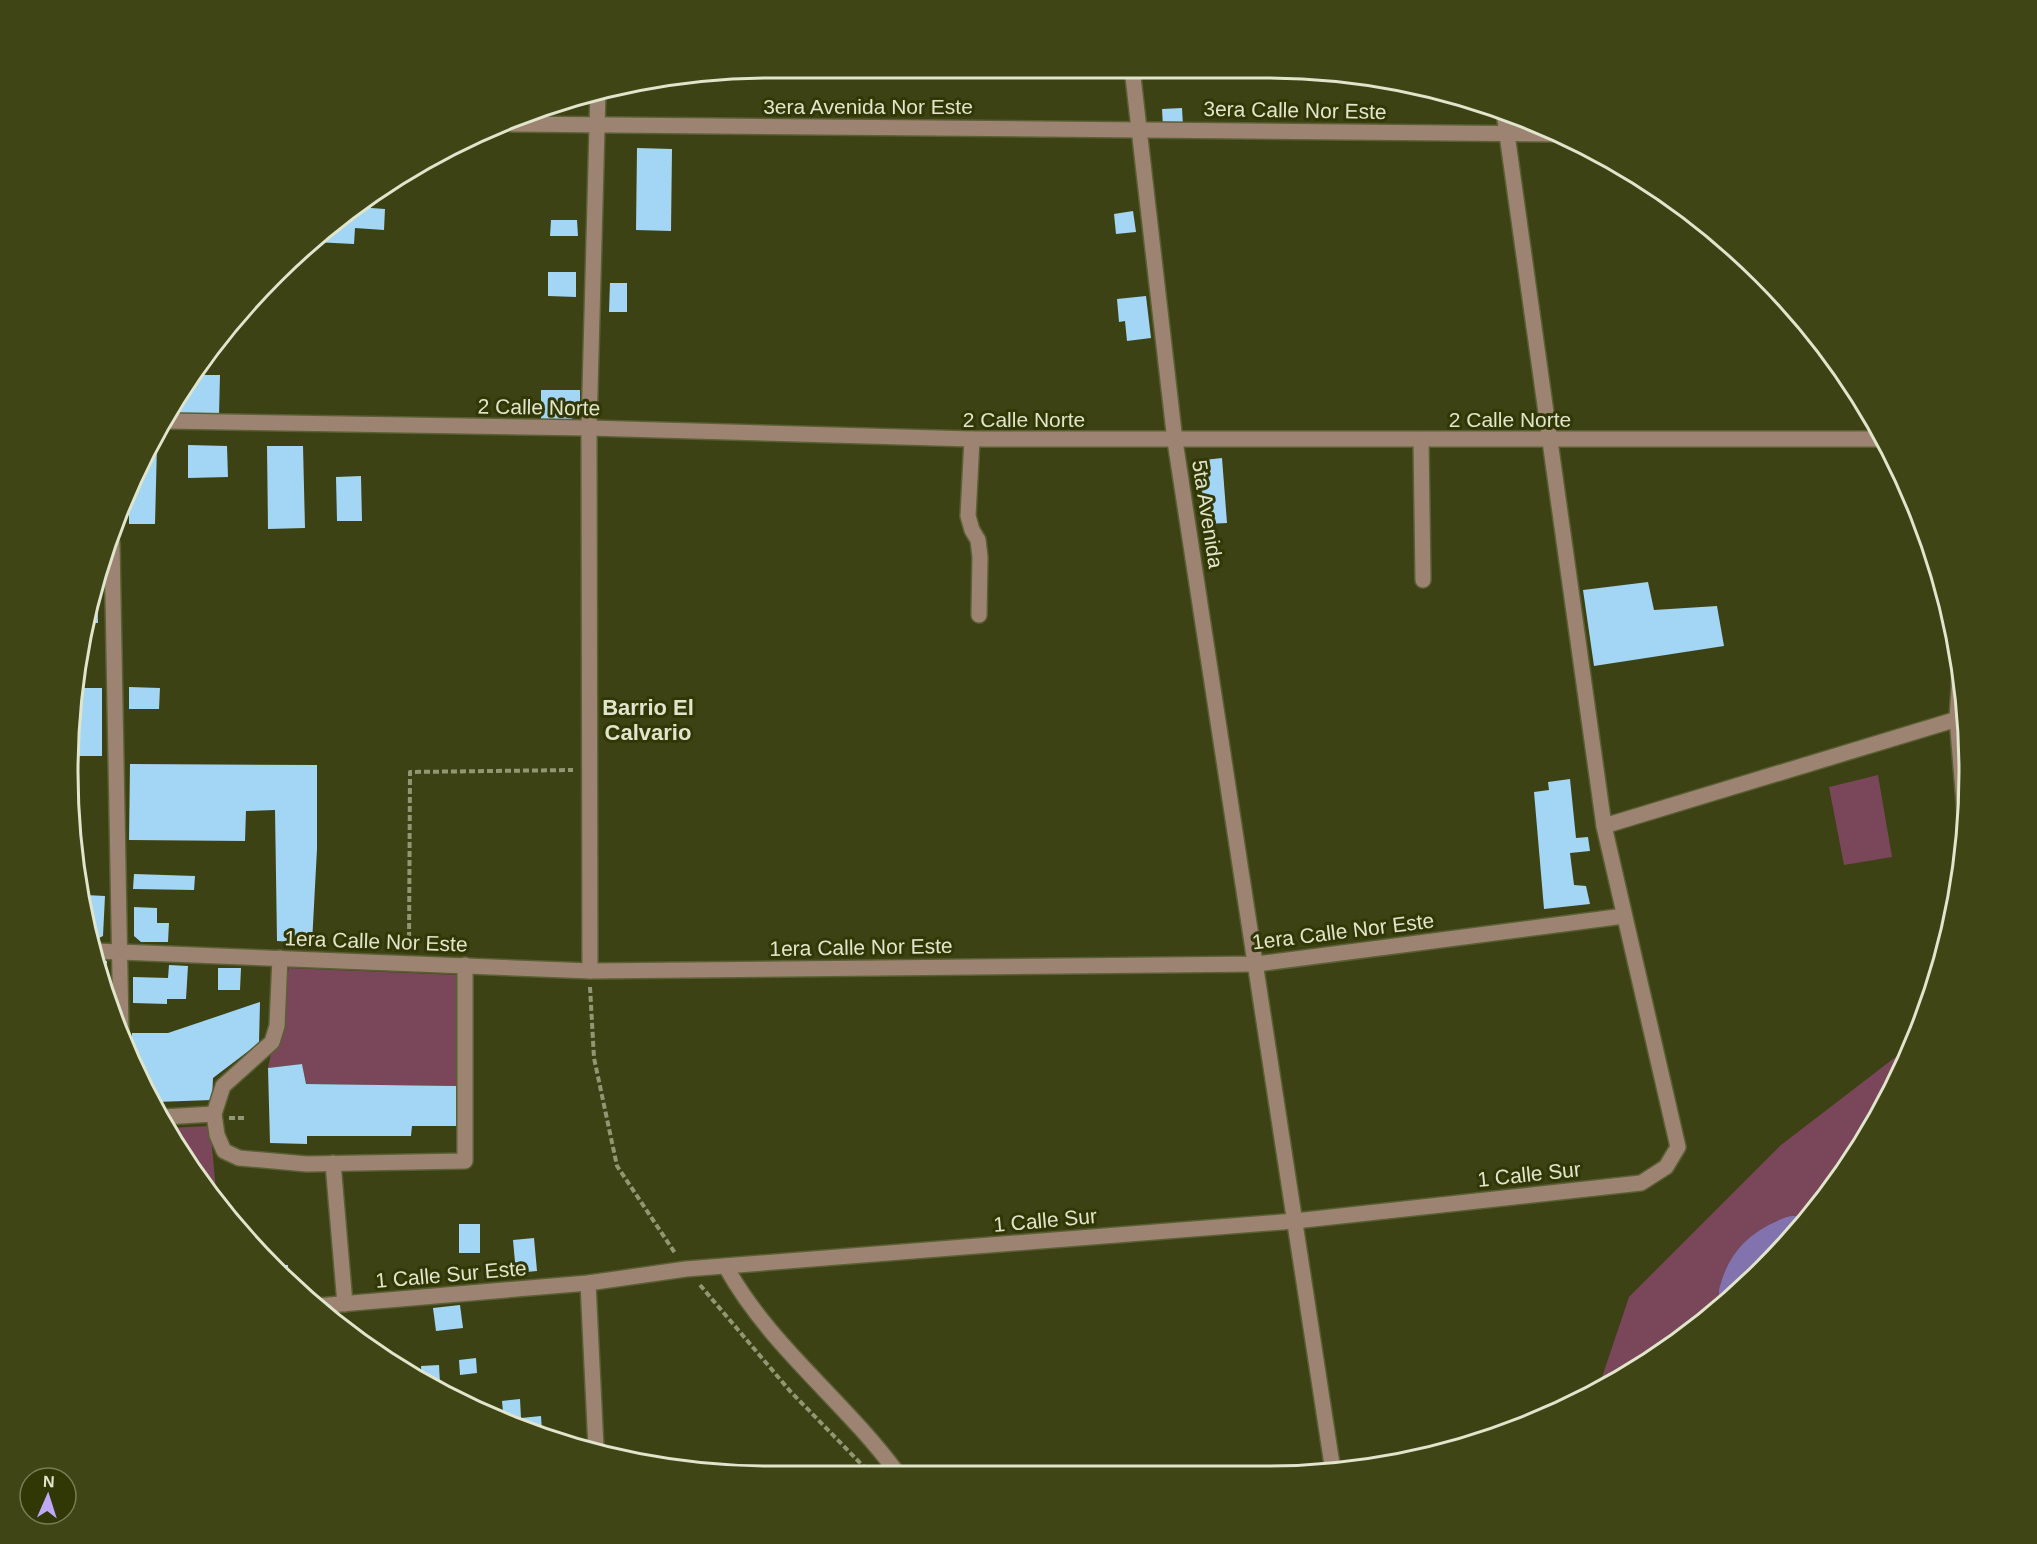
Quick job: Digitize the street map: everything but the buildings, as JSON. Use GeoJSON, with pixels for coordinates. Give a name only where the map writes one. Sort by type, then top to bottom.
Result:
{"type":"FeatureCollection","features":[{"type":"Feature","properties":{"kind":"street","name":"5ta Avenida"},"geometry":{"type":"LineString","coordinates":[[1133,78],[1175,441],[1332,1463]]}},
{"type":"Feature","properties":{"kind":"street"},"geometry":{"type":"LineString","coordinates":[[590,971],[590,428],[598,101]]}},
{"type":"Feature","properties":{"kind":"street"},"geometry":{"type":"LineString","coordinates":[[1505,121],[1604,825],[1624,916]]}},
{"type":"Feature","properties":{"kind":"street","name":"3era Avenida Nor Este"},"geometry":{"type":"LineString","coordinates":[[524,124],[1138,129]]}},
{"type":"Feature","properties":{"kind":"street","name":"3era Calle Nor Este"},"geometry":{"type":"LineString","coordinates":[[1138,129],[1537,134]]}},
{"type":"Feature","properties":{"kind":"street","name":"2 Calle Norte"},"geometry":{"type":"LineString","coordinates":[[173,421],[590,428],[972,440],[1873,438]]}},
{"type":"Feature","properties":{"kind":"street"},"geometry":{"type":"LineString","coordinates":[[972,440],[968,516],[979,548],[979,615]]}},
{"type":"Feature","properties":{"kind":"street"},"geometry":{"type":"LineString","coordinates":[[1421,440],[1423,580]]}},
{"type":"Feature","properties":{"kind":"street"},"geometry":{"type":"LineString","coordinates":[[112,558],[121,1010]]}},
{"type":"Feature","properties":{"kind":"street"},"geometry":{"type":"LineString","coordinates":[[1604,825],[1957,719]]}},
{"type":"Feature","properties":{"kind":"street","name":"1era Calle Nor Este"},"geometry":{"type":"LineString","coordinates":[[102,951],[590,971],[1257,964],[1624,916]]}},
{"type":"Feature","properties":{"kind":"street","name":"1 Calle Sur"},"geometry":{"type":"LineString","coordinates":[[588,1283],[686,1269],[1295,1221],[1641,1183],[1666,1167],[1678,1147],[1624,916]]}},
{"type":"Feature","properties":{"kind":"street"},"geometry":{"type":"LineString","coordinates":[[280,958],[277,1026],[272,1042],[223,1086],[217,1135],[224,1151],[239,1158],[307,1164],[465,1161],[465,965]]}},
{"type":"Feature","properties":{"kind":"street"},"geometry":{"type":"LineString","coordinates":[[170,1117],[221,1116]]}},
{"type":"Feature","properties":{"kind":"street"},"geometry":{"type":"LineString","coordinates":[[333,1163],[345,1304]]}},
{"type":"Feature","properties":{"kind":"street"},"geometry":{"type":"LineString","coordinates":[[726,1267],[760,1319],[825,1388],[892,1466]]}},
{"type":"Feature","properties":{"kind":"street"},"geometry":{"type":"LineString","coordinates":[[588,1283],[596,1443]]}},
{"type":"Feature","properties":{"kind":"street","name":"1 Calle Sur Este"},"geometry":{"type":"LineString","coordinates":[[328,1305],[588,1283]]}},
{"type":"Feature","properties":{"kind":"path"},"geometry":{"type":"LineString","coordinates":[[409,963],[410,772],[589,770]]}},
{"type":"Feature","properties":{"kind":"path"},"geometry":{"type":"LineString","coordinates":[[590,971],[594,1058],[617,1166],[675,1254]]}},
{"type":"Feature","properties":{"kind":"path"},"geometry":{"type":"LineString","coordinates":[[221,1116],[246,1118]]}},
{"type":"Feature","properties":{"kind":"path"},"geometry":{"type":"LineString","coordinates":[[686,1269],[790,1391],[863,1466]]}},
{"type":"Feature","properties":{"kind":"shaded area"},"geometry":{"type":"Polygon","coordinates":[[[1878,775],[1892,857],[1844,865],[1829,787],[1878,775]]]}},
{"type":"Feature","properties":{"kind":"shaded area"},"geometry":{"type":"Polygon","coordinates":[[[289,968],[458,975],[456,1086],[306,1084],[302,1064],[268,1068],[289,968]]]}},
{"type":"Feature","properties":{"kind":"shaded area"},"geometry":{"type":"Polygon","coordinates":[[[1898,1055],[1866,1119],[1842,1158],[1787,1230],[1723,1294],[1687,1323],[1651,1349],[1602,1378],[1629,1297],[1781,1145],[1898,1055]]]}},
{"type":"Feature","properties":{"kind":"shaded area"},"geometry":{"type":"Polygon","coordinates":[[[210,1126],[216,1187],[195,1158],[176,1128],[210,1126]]]}},
{"type":"Feature","properties":{"kind":"waterway"},"geometry":{"type":"LineString","coordinates":[[1743,1275],[1750,1263],[1764,1249],[1777,1241]]}},
{"type":"Feature","properties":{"kind":"district","name":"Barrio El Calvario"},"geometry":{"type":"Point","coordinates":[648,720]}}]}
